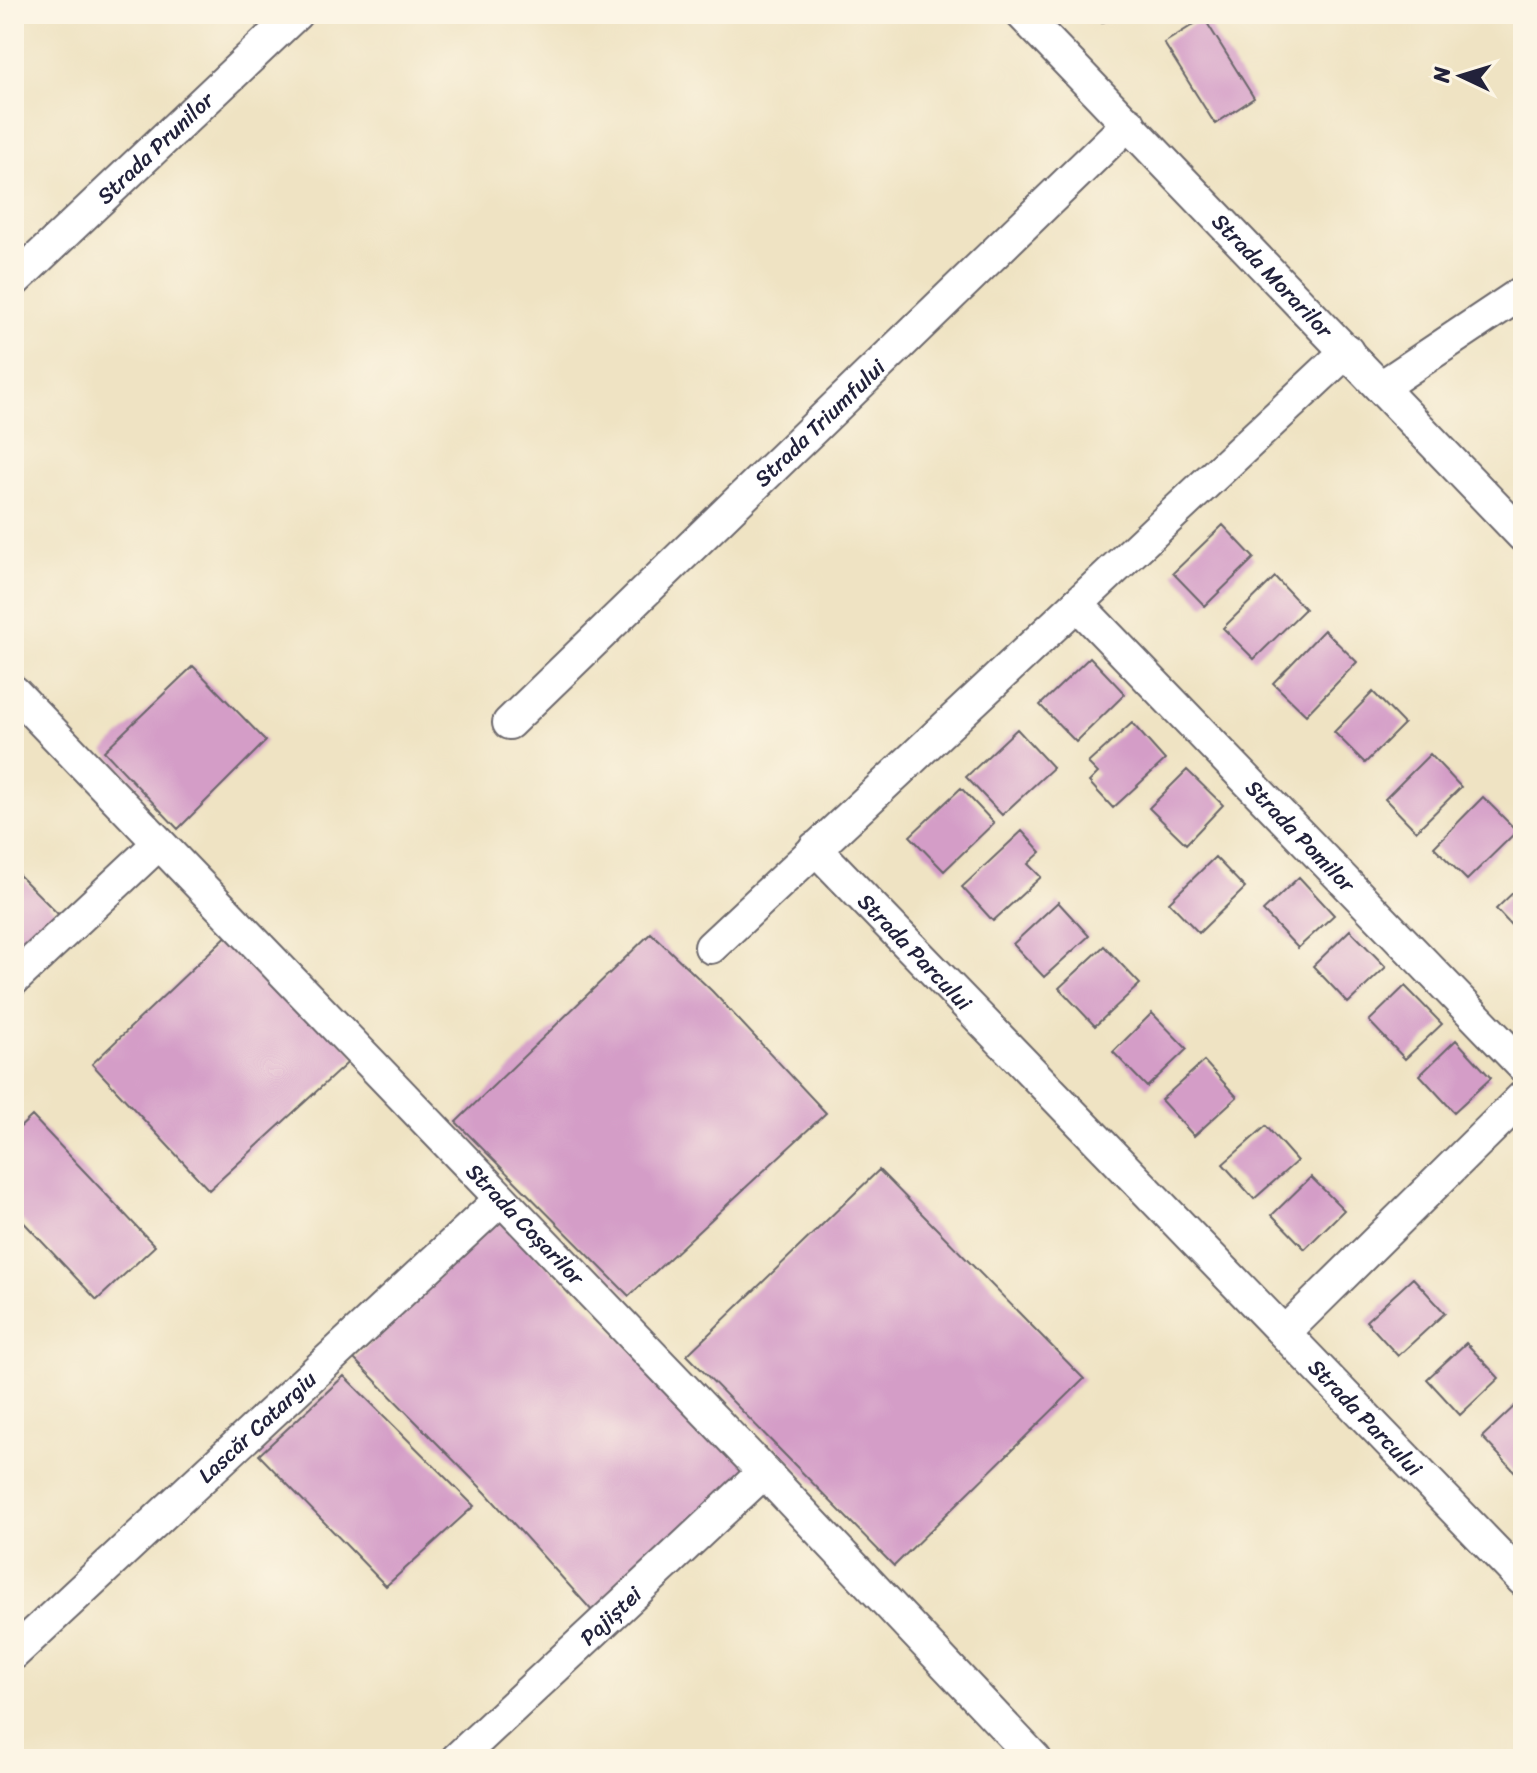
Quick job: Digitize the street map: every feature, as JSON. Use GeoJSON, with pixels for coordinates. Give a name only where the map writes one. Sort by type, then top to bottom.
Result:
{"type":"FeatureCollection","features":[{"type":"Feature","properties":{"kind":"street","name":"Strada Prunilor"},"geometry":{"type":"LineString","coordinates":[[14,281],[296,14]]}},
{"type":"Feature","properties":{"kind":"street","name":"Strada Morarilor"},"geometry":{"type":"LineString","coordinates":[[1022,14],[1523,536]]}},
{"type":"Feature","properties":{"kind":"street","name":"Strada Triumfului"},"geometry":{"type":"LineString","coordinates":[[509,723],[1129,123]]}},
{"type":"Feature","properties":{"kind":"street"},"geometry":{"type":"LineString","coordinates":[[1381,387],[1523,292]]}},
{"type":"Feature","properties":{"kind":"street"},"geometry":{"type":"LineString","coordinates":[[711,947],[1347,351]]}},
{"type":"Feature","properties":{"kind":"street","name":"Strada Pomilor"},"geometry":{"type":"LineString","coordinates":[[1077,604],[1523,1066]]}},
{"type":"Feature","properties":{"kind":"street","name":"Strada Coșarilor"},"geometry":{"type":"LineString","coordinates":[[14,692],[764,1472],[1035,1759]]}},
{"type":"Feature","properties":{"kind":"street"},"geometry":{"type":"LineString","coordinates":[[14,979],[159,843]]}},
{"type":"Feature","properties":{"kind":"street","name":"Strada Parcului"},"geometry":{"type":"LineString","coordinates":[[815,848],[1523,1580]]}},
{"type":"Feature","properties":{"kind":"street"},"geometry":{"type":"LineString","coordinates":[[1285,1332],[1523,1097]]}},
{"type":"Feature","properties":{"kind":"street","name":"Lascăr Catargiu"},"geometry":{"type":"LineString","coordinates":[[14,1653],[501,1199]]}},
{"type":"Feature","properties":{"kind":"street","name":"Pajiștei"},"geometry":{"type":"LineString","coordinates":[[457,1759],[764,1472]]}},
{"type":"Feature","properties":{"kind":"building"},"geometry":{"type":"Polygon","coordinates":[[[1096,14],[1116,14],[1102,23],[1096,14]]]}},
{"type":"Feature","properties":{"kind":"building"},"geometry":{"type":"Polygon","coordinates":[[[1204,18],[1254,98],[1215,124],[1164,43],[1204,18]]]}},
{"type":"Feature","properties":{"kind":"building"},"geometry":{"type":"Polygon","coordinates":[[[1223,525],[1254,558],[1205,606],[1173,573],[1223,525]]]}},
{"type":"Feature","properties":{"kind":"building"},"geometry":{"type":"Polygon","coordinates":[[[1275,577],[1305,609],[1254,659],[1223,628],[1275,577]]]}},
{"type":"Feature","properties":{"kind":"building"},"geometry":{"type":"Polygon","coordinates":[[[1324,630],[1357,662],[1306,715],[1273,683],[1324,630]]]}},
{"type":"Feature","properties":{"kind":"building"},"geometry":{"type":"Polygon","coordinates":[[[1090,657],[1125,694],[1076,742],[1040,705],[1090,657]]]}},
{"type":"Feature","properties":{"kind":"building"},"geometry":{"type":"Polygon","coordinates":[[[193,666],[266,741],[178,829],[104,751],[193,666]]]}},
{"type":"Feature","properties":{"kind":"building"},"geometry":{"type":"Polygon","coordinates":[[[1373,692],[1404,724],[1365,763],[1334,732],[1373,692]]]}},
{"type":"Feature","properties":{"kind":"building"},"geometry":{"type":"Polygon","coordinates":[[[1132,723],[1165,760],[1113,808],[1089,782],[1098,773],[1088,763],[1132,723]]]}},
{"type":"Feature","properties":{"kind":"building"},"geometry":{"type":"Polygon","coordinates":[[[1017,729],[1053,768],[1002,815],[966,777],[1017,729]]]}},
{"type":"Feature","properties":{"kind":"building"},"geometry":{"type":"Polygon","coordinates":[[[1430,754],[1461,787],[1416,831],[1385,799],[1430,754]]]}},
{"type":"Feature","properties":{"kind":"building"},"geometry":{"type":"Polygon","coordinates":[[[1187,770],[1223,805],[1186,844],[1149,808],[1187,770]]]}},
{"type":"Feature","properties":{"kind":"building"},"geometry":{"type":"Polygon","coordinates":[[[961,788],[994,823],[944,871],[910,836],[961,788]]]}},
{"type":"Feature","properties":{"kind":"building"},"geometry":{"type":"Polygon","coordinates":[[[1483,797],[1517,831],[1467,880],[1434,847],[1483,797]]]}},
{"type":"Feature","properties":{"kind":"building"},"geometry":{"type":"Polygon","coordinates":[[[1022,831],[1041,852],[1028,864],[1041,877],[993,921],[962,887],[1022,831]]]}},
{"type":"Feature","properties":{"kind":"building"},"geometry":{"type":"Polygon","coordinates":[[[1215,857],[1245,888],[1199,933],[1169,902],[1215,857]]]}},
{"type":"Feature","properties":{"kind":"building"},"geometry":{"type":"Polygon","coordinates":[[[14,870],[64,920],[14,964],[14,870]]]}},
{"type":"Feature","properties":{"kind":"building"},"geometry":{"type":"Polygon","coordinates":[[[1299,877],[1334,915],[1298,948],[1263,911],[1299,877]]]}},
{"type":"Feature","properties":{"kind":"building"},"geometry":{"type":"Polygon","coordinates":[[[1523,883],[1523,938],[1496,909],[1523,883]]]}},
{"type":"Feature","properties":{"kind":"building"},"geometry":{"type":"Polygon","coordinates":[[[1058,902],[1089,936],[1044,977],[1013,944],[1058,902]]]}},
{"type":"Feature","properties":{"kind":"building"},"geometry":{"type":"Polygon","coordinates":[[[236,927],[355,1056],[209,1190],[92,1064],[236,927]]]}},
{"type":"Feature","properties":{"kind":"building"},"geometry":{"type":"Polygon","coordinates":[[[1350,930],[1386,967],[1348,1003],[1313,966],[1350,930]]]}},
{"type":"Feature","properties":{"kind":"building"},"geometry":{"type":"Polygon","coordinates":[[[651,933],[712,991],[826,1113],[629,1296],[456,1122],[651,933]]]}},
{"type":"Feature","properties":{"kind":"building"},"geometry":{"type":"Polygon","coordinates":[[[1104,946],[1140,984],[1095,1026],[1059,988],[1104,946]]]}},
{"type":"Feature","properties":{"kind":"building"},"geometry":{"type":"Polygon","coordinates":[[[1405,986],[1442,1024],[1405,1059],[1369,1021],[1405,986]]]}},
{"type":"Feature","properties":{"kind":"building"},"geometry":{"type":"Polygon","coordinates":[[[1152,1013],[1187,1049],[1147,1087],[1113,1052],[1152,1013]]]}},
{"type":"Feature","properties":{"kind":"building"},"geometry":{"type":"Polygon","coordinates":[[[1456,1040],[1491,1078],[1454,1112],[1420,1075],[1456,1040]]]}},
{"type":"Feature","properties":{"kind":"building"},"geometry":{"type":"Polygon","coordinates":[[[1204,1061],[1237,1097],[1194,1136],[1161,1100],[1204,1061]]]}},
{"type":"Feature","properties":{"kind":"building"},"geometry":{"type":"Polygon","coordinates":[[[32,1116],[155,1246],[97,1300],[14,1212],[14,1133],[32,1116]]]}},
{"type":"Feature","properties":{"kind":"building"},"geometry":{"type":"Polygon","coordinates":[[[1266,1126],[1297,1161],[1254,1199],[1223,1164],[1266,1126]]]}},
{"type":"Feature","properties":{"kind":"building"},"geometry":{"type":"Polygon","coordinates":[[[879,1170],[1084,1379],[894,1566],[687,1355],[879,1170]]]}},
{"type":"Feature","properties":{"kind":"building"},"geometry":{"type":"Polygon","coordinates":[[[1311,1177],[1344,1210],[1305,1249],[1272,1215],[1311,1177]]]}},
{"type":"Feature","properties":{"kind":"building"},"geometry":{"type":"Polygon","coordinates":[[[498,1218],[752,1469],[594,1613],[486,1493],[354,1359],[498,1218]]]}},
{"type":"Feature","properties":{"kind":"building"},"geometry":{"type":"Polygon","coordinates":[[[1413,1278],[1445,1313],[1398,1356],[1366,1321],[1413,1278]]]}},
{"type":"Feature","properties":{"kind":"building"},"geometry":{"type":"Polygon","coordinates":[[[1466,1343],[1499,1378],[1460,1415],[1427,1379],[1466,1343]]]}},
{"type":"Feature","properties":{"kind":"building"},"geometry":{"type":"Polygon","coordinates":[[[344,1376],[474,1506],[386,1586],[259,1455],[344,1376]]]}},
{"type":"Feature","properties":{"kind":"building"},"geometry":{"type":"Polygon","coordinates":[[[1520,1401],[1523,1466],[1516,1473],[1482,1437],[1520,1401]]]}}]}
